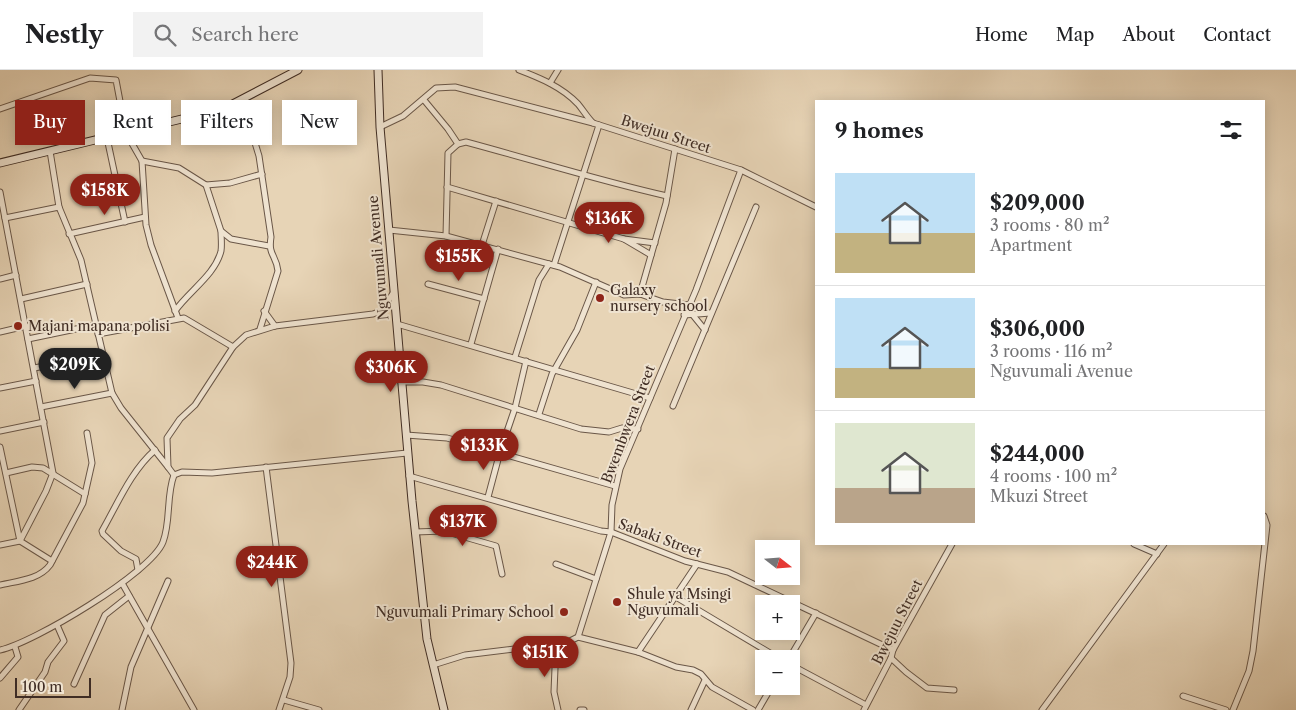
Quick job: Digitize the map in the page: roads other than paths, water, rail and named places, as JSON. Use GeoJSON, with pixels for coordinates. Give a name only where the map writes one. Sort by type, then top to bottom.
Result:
{"type":"FeatureCollection","features":[{"type":"Feature","properties":{"kind":"street"},"geometry":{"type":"LineString","coordinates":[[242,100],[298,70]]}},
{"type":"Feature","properties":{"kind":"street","name":"Nguvumali Avenue"},"geometry":{"type":"LineString","coordinates":[[378,70],[380,127],[415,532],[427,639],[444,710]]}},
{"type":"Feature","properties":{"kind":"street"},"geometry":{"type":"LineString","coordinates":[[515,357],[539,280],[552,265],[569,221],[584,174],[596,124],[577,103],[550,83],[519,70]]}},
{"type":"Feature","properties":{"kind":"street"},"geometry":{"type":"LineString","coordinates":[[550,83],[558,70]]}},
{"type":"Feature","properties":{"kind":"street"},"geometry":{"type":"LineString","coordinates":[[0,109],[90,78],[112,78],[116,80],[120,100]]}},
{"type":"Feature","properties":{"kind":"street","name":"Bwejuu Street"},"geometry":{"type":"LineString","coordinates":[[380,127],[403,116],[436,88],[455,87],[596,124],[741,170],[815,207]]}},
{"type":"Feature","properties":{"kind":"street"},"geometry":{"type":"LineString","coordinates":[[424,100],[458,144]]}},
{"type":"Feature","properties":{"kind":"street"},"geometry":{"type":"LineString","coordinates":[[0,163],[95,141]]}},
{"type":"Feature","properties":{"kind":"street"},"geometry":{"type":"LineString","coordinates":[[446,236],[448,153],[458,144],[466,142],[584,174],[620,186],[667,196]]}},
{"type":"Feature","properties":{"kind":"street"},"geometry":{"type":"LineString","coordinates":[[109,145],[126,222]]}},
{"type":"Feature","properties":{"kind":"street"},"geometry":{"type":"LineString","coordinates":[[133,145],[142,161],[146,216],[151,245],[178,318]]}},
{"type":"Feature","properties":{"kind":"street"},"geometry":{"type":"LineString","coordinates":[[256,145],[271,237],[269,246],[278,271],[264,311],[260,329]]}},
{"type":"Feature","properties":{"kind":"street"},"geometry":{"type":"LineString","coordinates":[[640,294],[667,196],[676,149]]}},
{"type":"Feature","properties":{"kind":"street"},"geometry":{"type":"LineString","coordinates":[[50,151],[59,207],[81,260],[112,393],[120,408],[174,475]]}},
{"type":"Feature","properties":{"kind":"street"},"geometry":{"type":"LineString","coordinates":[[142,161],[179,168],[206,186],[221,231],[221,251],[208,276],[186,295],[176,311]]}},
{"type":"Feature","properties":{"kind":"street","name":"Bwembwera Street"},"geometry":{"type":"LineString","coordinates":[[578,637],[611,532],[615,486],[689,305],[741,170]]}},
{"type":"Feature","properties":{"kind":"street"},"geometry":{"type":"LineString","coordinates":[[206,186],[230,183],[262,174]]}},
{"type":"Feature","properties":{"kind":"street"},"geometry":{"type":"LineString","coordinates":[[446,187],[569,221],[624,239],[655,243]]}},
{"type":"Feature","properties":{"kind":"street"},"geometry":{"type":"LineString","coordinates":[[0,192],[53,472],[46,491],[20,541]]}},
{"type":"Feature","properties":{"kind":"street"},"geometry":{"type":"LineString","coordinates":[[482,245],[496,201]]}},
{"type":"Feature","properties":{"kind":"street"},"geometry":{"type":"LineString","coordinates":[[5,218],[59,207]]}},
{"type":"Feature","properties":{"kind":"street"},"geometry":{"type":"LineString","coordinates":[[673,406],[756,207]]}},
{"type":"Feature","properties":{"kind":"street"},"geometry":{"type":"LineString","coordinates":[[69,234],[146,216]]}},
{"type":"Feature","properties":{"kind":"street"},"geometry":{"type":"LineString","coordinates":[[0,228],[7,226]]}},
{"type":"Feature","properties":{"kind":"street"},"geometry":{"type":"LineString","coordinates":[[389,230],[446,236],[552,265],[624,294],[640,294],[663,302],[689,305]]}},
{"type":"Feature","properties":{"kind":"street"},"geometry":{"type":"LineString","coordinates":[[221,231],[231,239],[269,246]]}},
{"type":"Feature","properties":{"kind":"street"},"geometry":{"type":"LineString","coordinates":[[624,239],[651,255]]}},
{"type":"Feature","properties":{"kind":"street"},"geometry":{"type":"LineString","coordinates":[[471,344],[498,249]]}},
{"type":"Feature","properties":{"kind":"street"},"geometry":{"type":"LineString","coordinates":[[0,279],[16,275]]}},
{"type":"Feature","properties":{"kind":"street"},"geometry":{"type":"LineString","coordinates":[[539,414],[552,374],[584,315],[596,282]]}},
{"type":"Feature","properties":{"kind":"street"},"geometry":{"type":"LineString","coordinates":[[21,299],[87,284]]}},
{"type":"Feature","properties":{"kind":"street"},"geometry":{"type":"LineString","coordinates":[[428,284],[484,299]]}},
{"type":"Feature","properties":{"kind":"street"},"geometry":{"type":"LineString","coordinates":[[168,467],[167,438],[180,419],[195,404],[233,347],[246,335],[260,329],[275,326],[373,314],[385,307],[394,291]]}},
{"type":"Feature","properties":{"kind":"street"},"geometry":{"type":"LineString","coordinates":[[264,311],[275,326]]}},
{"type":"Feature","properties":{"kind":"street"},"geometry":{"type":"LineString","coordinates":[[684,315],[711,313]]}},
{"type":"Feature","properties":{"kind":"street"},"geometry":{"type":"LineString","coordinates":[[692,314],[705,330]]}},
{"type":"Feature","properties":{"kind":"street"},"geometry":{"type":"LineString","coordinates":[[98,334],[178,318],[189,320],[233,347]]}},
{"type":"Feature","properties":{"kind":"street"},"geometry":{"type":"LineString","coordinates":[[397,324],[471,344],[650,398]]}},
{"type":"Feature","properties":{"kind":"street"},"geometry":{"type":"LineString","coordinates":[[28,339],[96,325]]}},
{"type":"Feature","properties":{"kind":"street"},"geometry":{"type":"LineString","coordinates":[[0,332],[26,326]]}},
{"type":"Feature","properties":{"kind":"street"},"geometry":{"type":"LineString","coordinates":[[34,368],[104,355]]}},
{"type":"Feature","properties":{"kind":"street"},"geometry":{"type":"LineString","coordinates":[[488,496],[515,408],[526,361]]}},
{"type":"Feature","properties":{"kind":"street"},"geometry":{"type":"LineString","coordinates":[[0,388],[36,381]]}},
{"type":"Feature","properties":{"kind":"street"},"geometry":{"type":"LineString","coordinates":[[401,382],[423,382],[441,385],[539,414],[581,429],[609,432],[622,428],[638,429]]}},
{"type":"Feature","properties":{"kind":"street"},"geometry":{"type":"LineString","coordinates":[[41,407],[112,393]]}},
{"type":"Feature","properties":{"kind":"street"},"geometry":{"type":"LineString","coordinates":[[0,432],[44,422]]}},
{"type":"Feature","properties":{"kind":"street"},"geometry":{"type":"LineString","coordinates":[[0,585],[35,577],[46,571],[52,561],[83,503],[92,463],[87,433]]}},
{"type":"Feature","properties":{"kind":"street"},"geometry":{"type":"LineString","coordinates":[[406,435],[447,438],[615,486]]}},
{"type":"Feature","properties":{"kind":"street"},"geometry":{"type":"LineString","coordinates":[[0,447],[20,541]]}},
{"type":"Feature","properties":{"kind":"street"},"geometry":{"type":"LineString","coordinates":[[138,570],[136,559],[121,551],[102,531],[131,479],[145,458],[155,450]]}},
{"type":"Feature","properties":{"kind":"street"},"geometry":{"type":"LineString","coordinates":[[0,650],[15,647],[57,625],[122,583],[153,557],[162,544],[170,508],[171,483],[174,475],[182,472],[212,472],[407,453]]}},
{"type":"Feature","properties":{"kind":"street"},"geometry":{"type":"LineString","coordinates":[[6,473],[32,467],[53,472],[85,494]]}},
{"type":"Feature","properties":{"kind":"street"},"geometry":{"type":"LineString","coordinates":[[266,467],[291,663],[284,700],[279,710]]}},
{"type":"Feature","properties":{"kind":"street","name":"Sabaki Street"},"geometry":{"type":"LineString","coordinates":[[410,476],[488,496],[601,532],[611,532],[697,564],[728,572],[892,650]]}},
{"type":"Feature","properties":{"kind":"street"},"geometry":{"type":"LineString","coordinates":[[1233,710],[1249,671],[1256,637],[1268,525],[1265,518]]}},
{"type":"Feature","properties":{"kind":"street"},"geometry":{"type":"LineString","coordinates":[[415,532],[444,531],[496,546],[502,574]]}},
{"type":"Feature","properties":{"kind":"street"},"geometry":{"type":"LineString","coordinates":[[0,546],[20,541],[52,561]]}},
{"type":"Feature","properties":{"kind":"street","name":"Bwejuu Street"},"geometry":{"type":"LineString","coordinates":[[865,707],[892,658],[892,650],[951,545]]}},
{"type":"Feature","properties":{"kind":"street"},"geometry":{"type":"LineString","coordinates":[[1136,545],[1157,554]]}},
{"type":"Feature","properties":{"kind":"street"},"geometry":{"type":"LineString","coordinates":[[1042,710],[1163,545]]}},
{"type":"Feature","properties":{"kind":"street"},"geometry":{"type":"LineString","coordinates":[[556,564],[596,579]]}},
{"type":"Feature","properties":{"kind":"street"},"geometry":{"type":"LineString","coordinates":[[638,652],[697,564]]}},
{"type":"Feature","properties":{"kind":"street"},"geometry":{"type":"LineString","coordinates":[[122,710],[131,667],[146,628],[168,581]]}},
{"type":"Feature","properties":{"kind":"street"},"geometry":{"type":"LineString","coordinates":[[122,583],[194,710]]}},
{"type":"Feature","properties":{"kind":"street"},"geometry":{"type":"LineString","coordinates":[[74,684],[104,615],[129,596]]}},
{"type":"Feature","properties":{"kind":"street"},"geometry":{"type":"LineString","coordinates":[[676,597],[765,650]]}},
{"type":"Feature","properties":{"kind":"street"},"geometry":{"type":"LineString","coordinates":[[794,650],[816,613]]}},
{"type":"Feature","properties":{"kind":"street"},"geometry":{"type":"LineString","coordinates":[[19,710],[21,704],[45,672],[48,662],[64,641],[57,625]]}},
{"type":"Feature","properties":{"kind":"street"},"geometry":{"type":"LineString","coordinates":[[433,665],[465,655],[556,644],[568,642],[578,637],[638,652],[676,667],[694,670],[701,674],[712,687],[753,710]]}},
{"type":"Feature","properties":{"kind":"street"},"geometry":{"type":"LineString","coordinates":[[556,644],[554,692],[558,710]]}},
{"type":"Feature","properties":{"kind":"street"},"geometry":{"type":"LineString","coordinates":[[0,678],[18,657],[15,647]]}},
{"type":"Feature","properties":{"kind":"street"},"geometry":{"type":"LineString","coordinates":[[892,658],[906,672],[927,688],[954,690]]}},
{"type":"Feature","properties":{"kind":"street"},"geometry":{"type":"LineString","coordinates":[[800,670],[865,707]]}},
{"type":"Feature","properties":{"kind":"street"},"geometry":{"type":"LineString","coordinates":[[691,710],[705,680]]}},
{"type":"Feature","properties":{"kind":"street"},"geometry":{"type":"LineString","coordinates":[[758,710],[767,695]]}},
{"type":"Feature","properties":{"kind":"street"},"geometry":{"type":"LineString","coordinates":[[1183,696],[1226,710]]}},
{"type":"Feature","properties":{"kind":"street"},"geometry":{"type":"LineString","coordinates":[[284,700],[319,710]]}},
{"type":"Feature","properties":{"kind":"place","name":"Galaxy nursery school"},"geometry":{"type":"Point","coordinates":[600,298]}},
{"type":"Feature","properties":{"kind":"place","name":"Majani mapana polisi"},"geometry":{"type":"Point","coordinates":[18,326]}},
{"type":"Feature","properties":{"kind":"place","name":"Shule ya Msingi Nguvumali"},"geometry":{"type":"Point","coordinates":[617,602]}},
{"type":"Feature","properties":{"kind":"place","name":"Nguvumali Primary School"},"geometry":{"type":"Point","coordinates":[564,612]}}]}
